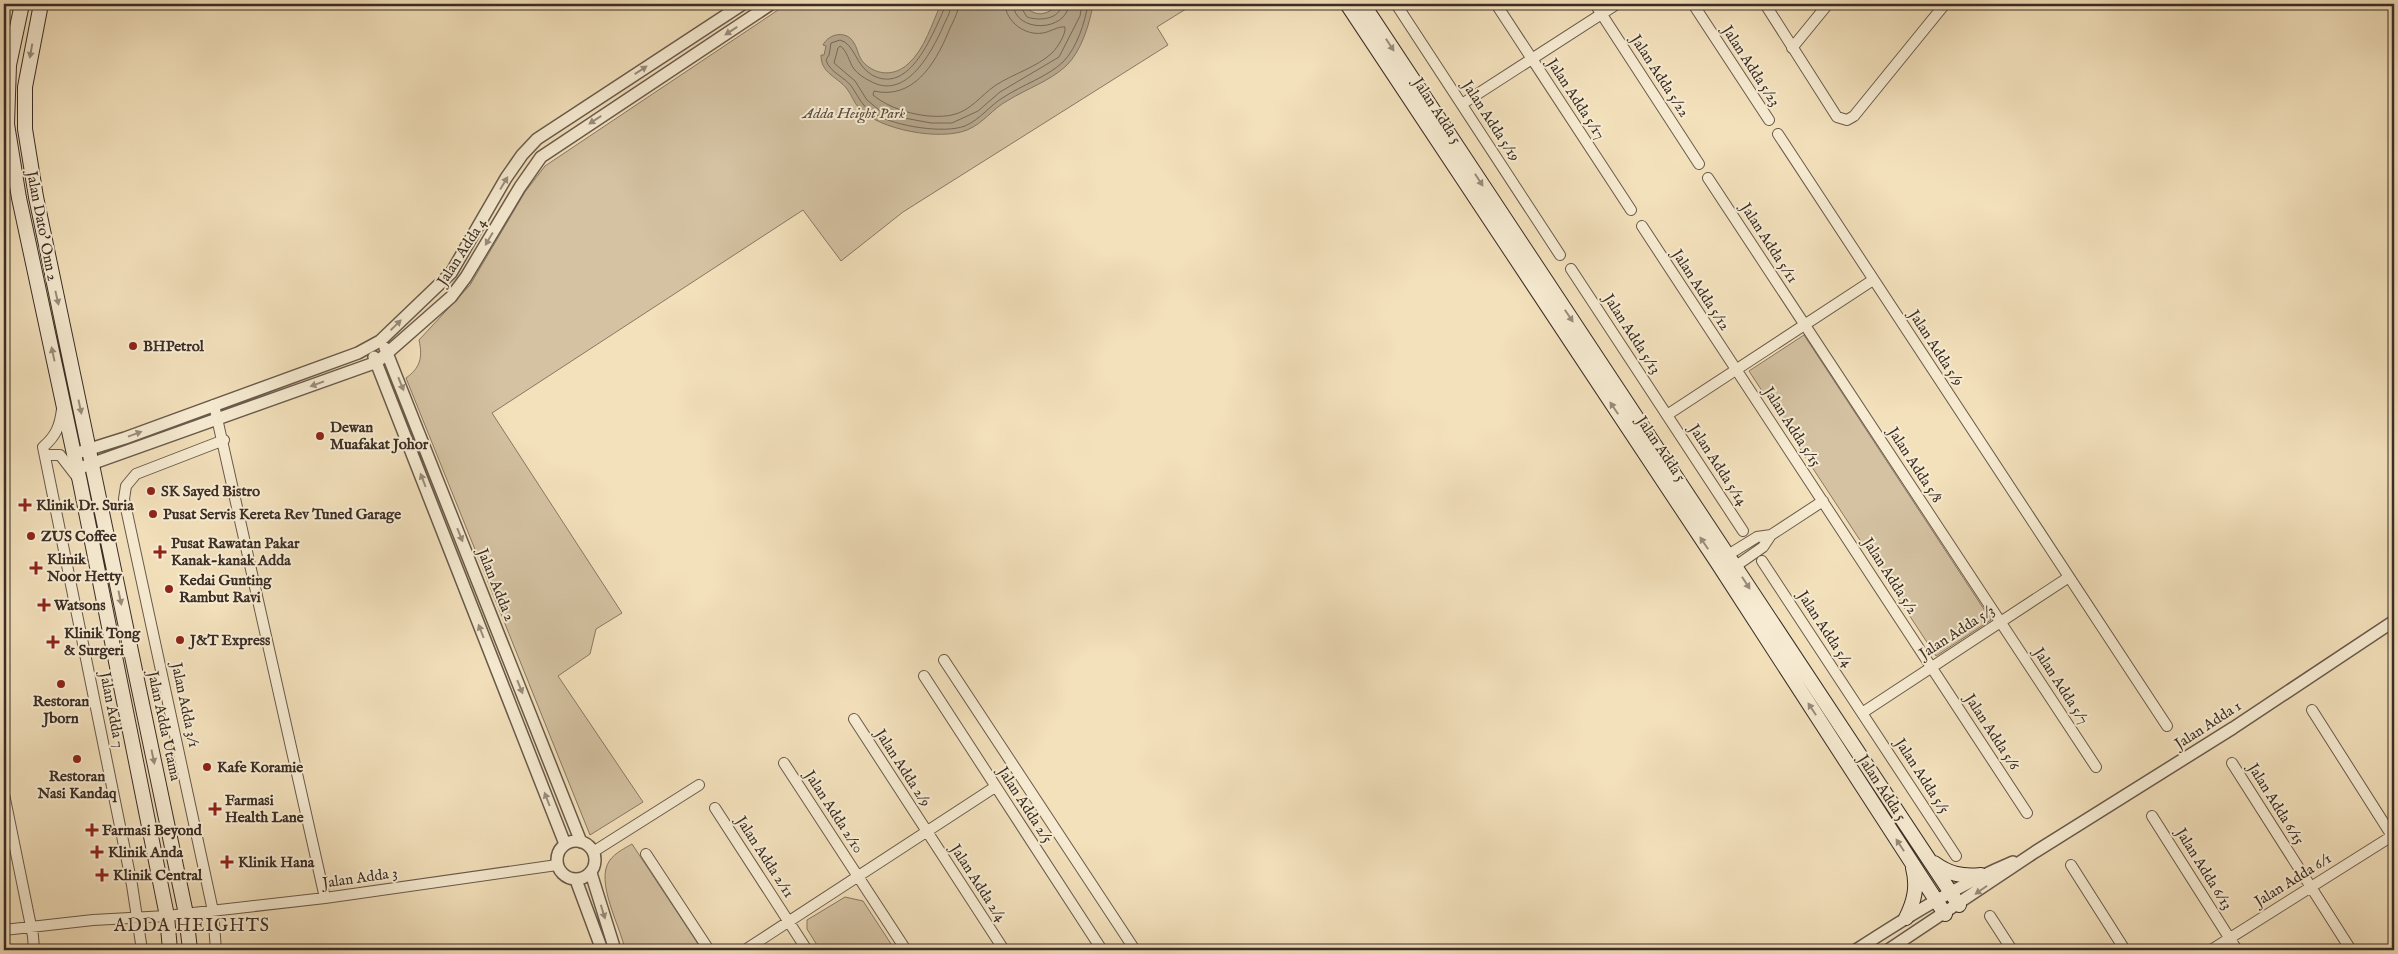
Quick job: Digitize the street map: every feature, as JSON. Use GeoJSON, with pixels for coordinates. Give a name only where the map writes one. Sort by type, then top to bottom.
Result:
{"type":"FeatureCollection","features":[{"type":"Feature","properties":{"kind":"main road","name":"Jalan Dato' Onn 2"},"geometry":{"type":"LineString","coordinates":[[22,4],[9,65],[7,124],[19,198],[74,454]]}},
{"type":"Feature","properties":{"kind":"main road","name":"Jalan Dato' Onn 2"},"geometry":{"type":"LineString","coordinates":[[41,4],[25,87],[25,129],[36,197],[89,450]]}},
{"type":"Feature","properties":{"kind":"main road","name":"Jalan Adda 5"},"geometry":{"type":"LineString","coordinates":[[1346,4],[1504,230],[1726,564],[1959,905]]}},
{"type":"Feature","properties":{"kind":"main road","name":"Jalan Adda 5"},"geometry":{"type":"LineString","coordinates":[[1364,4],[1504,230]]}},
{"type":"Feature","properties":{"kind":"main road","name":"Jalan Adda Utama"},"geometry":{"type":"LineString","coordinates":[[89,450],[186,914],[190,950]]}},
{"type":"Feature","properties":{"kind":"main road"},"geometry":{"type":"LineString","coordinates":[[74,454],[167,916],[170,950]]}},
{"type":"Feature","properties":{"kind":"main road","name":"Jalan Adda 5"},"geometry":{"type":"LineString","coordinates":[[1726,564],[1945,914]]}},
{"type":"Feature","properties":{"kind":"main road"},"geometry":{"type":"LineString","coordinates":[[1929,860],[1945,871],[1962,877],[1981,876]]}},
{"type":"Feature","properties":{"kind":"main road"},"geometry":{"type":"LineString","coordinates":[[1906,918],[1913,904],[1915,891],[1912,864]]}},
{"type":"Feature","properties":{"kind":"street","name":"Jalan Adda 4"},"geometry":{"type":"LineString","coordinates":[[74,454],[214,406],[368,348],[380,341],[451,273],[506,178],[537,139],[743,4]]}},
{"type":"Feature","properties":{"kind":"street","name":"Jalan Adda 4"},"geometry":{"type":"LineString","coordinates":[[79,475],[92,464],[377,362],[451,297],[466,277],[520,187],[541,157],[772,4]]}},
{"type":"Feature","properties":{"kind":"street","name":"Jalan Adda 5/19"},"geometry":{"type":"LineString","coordinates":[[1396,4],[1560,254]]}},
{"type":"Feature","properties":{"kind":"street","name":"Jalan Adda 5/17"},"geometry":{"type":"LineString","coordinates":[[1496,4],[1631,210]]}},
{"type":"Feature","properties":{"kind":"street","name":"Jalan Adda 5/22"},"geometry":{"type":"LineString","coordinates":[[1595,4],[1699,164]]}},
{"type":"Feature","properties":{"kind":"street"},"geometry":{"type":"LineString","coordinates":[[1462,104],[1617,4]]}},
{"type":"Feature","properties":{"kind":"street","name":"Jalan Adda 5/23"},"geometry":{"type":"LineString","coordinates":[[1693,4],[1768,120]]}},
{"type":"Feature","properties":{"kind":"street"},"geometry":{"type":"LineString","coordinates":[[1765,4],[1837,117],[1846,120],[1854,116],[1945,4]]}},
{"type":"Feature","properties":{"kind":"street"},"geometry":{"type":"LineString","coordinates":[[1792,48],[1828,4]]}},
{"type":"Feature","properties":{"kind":"street","name":"Jalan Adda 5/9"},"geometry":{"type":"LineString","coordinates":[[1778,134],[2069,577]]}},
{"type":"Feature","properties":{"kind":"street","name":"Jalan Adda 5/11"},"geometry":{"type":"LineString","coordinates":[[1708,178],[1805,325]]}},
{"type":"Feature","properties":{"kind":"street","name":"Jalan Adda 5/12"},"geometry":{"type":"LineString","coordinates":[[1642,226],[1736,370]]}},
{"type":"Feature","properties":{"kind":"street","name":"Jalan Adda 5/13"},"geometry":{"type":"LineString","coordinates":[[1571,269],[1667,415]]}},
{"type":"Feature","properties":{"kind":"street"},"geometry":{"type":"LineString","coordinates":[[1667,415],[1873,280]]}},
{"type":"Feature","properties":{"kind":"street","name":"Jalan Adda 5/8"},"geometry":{"type":"LineString","coordinates":[[1805,325],[2000,622]]}},
{"type":"Feature","properties":{"kind":"street","name":"Jalan Adda 2"},"geometry":{"type":"LineString","coordinates":[[380,341],[388,353],[581,842],[593,852]]}},
{"type":"Feature","properties":{"kind":"street","name":"Jalan Adda 2"},"geometry":{"type":"LineString","coordinates":[[368,348],[377,362],[565,844]]}},
{"type":"Feature","properties":{"kind":"street","name":"Jalan Adda 5/15"},"geometry":{"type":"LineString","coordinates":[[1736,370],[1822,501]]}},
{"type":"Feature","properties":{"kind":"street"},"geometry":{"type":"LineString","coordinates":[[348,372],[372,372],[378,377],[390,397]]}},
{"type":"Feature","properties":{"kind":"street"},"geometry":{"type":"LineString","coordinates":[[63,402],[60,424],[44,451],[60,455],[79,475]]}},
{"type":"Feature","properties":{"kind":"street"},"geometry":{"type":"LineString","coordinates":[[214,406],[224,440],[325,898]]}},
{"type":"Feature","properties":{"kind":"street","name":"Jalan Adda 5/14"},"geometry":{"type":"LineString","coordinates":[[1667,415],[1743,531]]}},
{"type":"Feature","properties":{"kind":"street","name":"Jalan Adda 3/1"},"geometry":{"type":"LineString","coordinates":[[216,950],[213,911],[124,499],[126,486],[136,474],[224,440]]}},
{"type":"Feature","properties":{"kind":"street","name":"Jalan Adda 7"},"geometry":{"type":"LineString","coordinates":[[44,451],[138,918],[142,950]]}},
{"type":"Feature","properties":{"kind":"street"},"geometry":{"type":"LineString","coordinates":[[1726,564],[1757,537],[1771,535],[1822,501]]}},
{"type":"Feature","properties":{"kind":"street","name":"Jalan Adda 5/2"},"geometry":{"type":"LineString","coordinates":[[1822,501],[1932,667]]}},
{"type":"Feature","properties":{"kind":"street","name":"Jalan Adda 5/4"},"geometry":{"type":"LineString","coordinates":[[1762,561],[1862,713]]}},
{"type":"Feature","properties":{"kind":"street"},"geometry":{"type":"LineString","coordinates":[[2069,577],[2167,726]]}},
{"type":"Feature","properties":{"kind":"street","name":"Jalan Adda 5/3"},"geometry":{"type":"LineString","coordinates":[[1862,713],[2069,577]]}},
{"type":"Feature","properties":{"kind":"street","name":"Jalan Adda 1"},"geometry":{"type":"LineString","coordinates":[[1888,950],[1959,905],[2035,852],[2233,728],[2394,621]]}},
{"type":"Feature","properties":{"kind":"street","name":"Jalan Adda 5/7"},"geometry":{"type":"LineString","coordinates":[[2000,622],[2096,767]]}},
{"type":"Feature","properties":{"kind":"street"},"geometry":{"type":"LineString","coordinates":[[944,660],[1135,950]]}},
{"type":"Feature","properties":{"kind":"street","name":"Jalan Adda 5/6"},"geometry":{"type":"LineString","coordinates":[[1932,667],[2027,813]]}},
{"type":"Feature","properties":{"kind":"street","name":"Jalan Adda 2/5"},"geometry":{"type":"LineString","coordinates":[[924,676],[1102,950]]}},
{"type":"Feature","properties":{"kind":"street"},"geometry":{"type":"LineString","coordinates":[[2312,710],[2393,837]]}},
{"type":"Feature","properties":{"kind":"street","name":"Jalan Adda 5/5"},"geometry":{"type":"LineString","coordinates":[[1862,713],[1956,856]]}},
{"type":"Feature","properties":{"kind":"street","name":"Jalan Adda 2/9"},"geometry":{"type":"LineString","coordinates":[[854,720],[927,832]]}},
{"type":"Feature","properties":{"kind":"street","name":"Jalan Adda 2/10"},"geometry":{"type":"LineString","coordinates":[[784,763],[906,950]]}},
{"type":"Feature","properties":{"kind":"street","name":"Jalan Adda 6/15"},"geometry":{"type":"LineString","coordinates":[[2232,763],[2351,950]]}},
{"type":"Feature","properties":{"kind":"street"},"geometry":{"type":"LineString","coordinates":[[615,950],[591,873],[595,863],[593,852],[699,785]]}},
{"type":"Feature","properties":{"kind":"street"},"geometry":{"type":"LineString","coordinates":[[745,950],[995,786]]}},
{"type":"Feature","properties":{"kind":"street"},"geometry":{"type":"LineString","coordinates":[[4,794],[31,926],[34,950]]}},
{"type":"Feature","properties":{"kind":"street","name":"Jalan Adda 2/11"},"geometry":{"type":"LineString","coordinates":[[716,808],[807,950]]}},
{"type":"Feature","properties":{"kind":"street","name":"Jalan Adda 6/13"},"geometry":{"type":"LineString","coordinates":[[2152,816],[2237,950]]}},
{"type":"Feature","properties":{"kind":"street","name":"Jalan Adda 2/4"},"geometry":{"type":"LineString","coordinates":[[927,832],[1004,950]]}},
{"type":"Feature","properties":{"kind":"street","name":"Jalan Adda 6/1"},"geometry":{"type":"LineString","coordinates":[[2211,950],[2393,837]]}},
{"type":"Feature","properties":{"kind":"street"},"geometry":{"type":"LineString","coordinates":[[581,842],[565,844],[558,853],[557,865],[566,877],[576,880],[591,873]]}},
{"type":"Feature","properties":{"kind":"street","name":"Jalan Adda 1"},"geometry":{"type":"LineString","coordinates":[[1856,950],[1950,892],[2035,852]]}},
{"type":"Feature","properties":{"kind":"street"},"geometry":{"type":"LineString","coordinates":[[646,854],[709,950]]}},
{"type":"Feature","properties":{"kind":"street","name":"Jalan Adda 3"},"geometry":{"type":"LineString","coordinates":[[4,930],[31,926],[167,916],[325,898],[557,865]]}},
{"type":"Feature","properties":{"kind":"street"},"geometry":{"type":"LineString","coordinates":[[2071,865],[2125,950]]}},
{"type":"Feature","properties":{"kind":"street"},"geometry":{"type":"LineString","coordinates":[[576,880],[602,950]]}},
{"type":"Feature","properties":{"kind":"street"},"geometry":{"type":"LineString","coordinates":[[1990,916],[2012,950]]}},
{"type":"Feature","properties":{"kind":"green space","name":"Adda Height Park"},"geometry":{"type":"Polygon","coordinates":[[[787,4],[1194,4],[1157,27],[1168,45],[903,212],[841,261],[803,210],[492,413],[622,613],[596,629],[590,654],[558,676],[643,802],[590,835],[406,378],[419,362],[421,352],[419,340],[470,285],[525,192],[545,166],[787,4]]]}},
{"type":"Feature","properties":{"kind":"green space"},"geometry":{"type":"Polygon","coordinates":[[[1804,335],[1991,620],[1936,656],[1749,371],[1804,335]]]}},
{"type":"Feature","properties":{"kind":"green space"},"geometry":{"type":"Polygon","coordinates":[[[632,844],[702,950],[625,950],[610,904],[605,880],[606,869],[610,860],[617,853],[632,844]]]}},
{"type":"Feature","properties":{"kind":"green space"},"geometry":{"type":"Polygon","coordinates":[[[845,897],[863,901],[895,950],[820,950],[807,929],[807,920],[845,897]]]}},
{"type":"Feature","properties":{"kind":"water"},"geometry":{"type":"Polygon","coordinates":[[[941,4],[1023,4],[1032,12],[1041,14],[1050,11],[1059,4],[1093,4],[1084,37],[1076,53],[1066,66],[1038,85],[1002,104],[983,120],[967,130],[955,133],[926,134],[895,128],[868,116],[857,106],[849,91],[827,71],[821,55],[824,55],[826,46],[823,45],[829,38],[834,36],[847,36],[854,43],[862,61],[869,67],[886,73],[897,71],[908,64],[919,51],[928,36],[941,4]]]}},
{"type":"Feature","properties":{"kind":"place","name":"BHPetrol"},"geometry":{"type":"Point","coordinates":[133,346]}},
{"type":"Feature","properties":{"kind":"place","name":"Dewan Muafakat Johor"},"geometry":{"type":"Point","coordinates":[320,436]}},
{"type":"Feature","properties":{"kind":"place","name":"SK Sayed Bistro"},"geometry":{"type":"Point","coordinates":[151,491]}},
{"type":"Feature","properties":{"kind":"place","name":"Klinik Dr. Suria"},"geometry":{"type":"Point","coordinates":[25,505]}},
{"type":"Feature","properties":{"kind":"place","name":"Pusat Servis Kereta Rev Tuned Garage"},"geometry":{"type":"Point","coordinates":[153,514]}},
{"type":"Feature","properties":{"kind":"place","name":"ZUS Coffee"},"geometry":{"type":"Point","coordinates":[31,536]}},
{"type":"Feature","properties":{"kind":"place","name":"Pusat Rawatan Pakar Kanak-kanak Adda"},"geometry":{"type":"Point","coordinates":[160,552]}},
{"type":"Feature","properties":{"kind":"place","name":"Klinik Noor Hetty"},"geometry":{"type":"Point","coordinates":[36,568]}},
{"type":"Feature","properties":{"kind":"place","name":"Kedai Gunting Rambut Ravi"},"geometry":{"type":"Point","coordinates":[169,589]}},
{"type":"Feature","properties":{"kind":"place","name":"Watsons"},"geometry":{"type":"Point","coordinates":[44,605]}},
{"type":"Feature","properties":{"kind":"place","name":"J&T Express"},"geometry":{"type":"Point","coordinates":[180,640]}},
{"type":"Feature","properties":{"kind":"place","name":"Klinik Tong & Surgeri"},"geometry":{"type":"Point","coordinates":[53,642]}},
{"type":"Feature","properties":{"kind":"place","name":"Restoran Jborn"},"geometry":{"type":"Point","coordinates":[61,684]}},
{"type":"Feature","properties":{"kind":"place","name":"Restoran Nasi Kandaq"},"geometry":{"type":"Point","coordinates":[77,759]}},
{"type":"Feature","properties":{"kind":"place","name":"Kafe Koramie"},"geometry":{"type":"Point","coordinates":[207,767]}},
{"type":"Feature","properties":{"kind":"place","name":"Farmasi Health Lane"},"geometry":{"type":"Point","coordinates":[215,809]}},
{"type":"Feature","properties":{"kind":"place","name":"Farmasi Beyond"},"geometry":{"type":"Point","coordinates":[92,830]}},
{"type":"Feature","properties":{"kind":"place","name":"Klinik Anda"},"geometry":{"type":"Point","coordinates":[97,852]}},
{"type":"Feature","properties":{"kind":"place","name":"Klinik Hana"},"geometry":{"type":"Point","coordinates":[227,862]}},
{"type":"Feature","properties":{"kind":"place","name":"Klinik Central"},"geometry":{"type":"Point","coordinates":[102,875]}},
{"type":"Feature","properties":{"kind":"district","name":"ADDA HEIGHTS"},"geometry":{"type":"Point","coordinates":[192,926]}}]}
